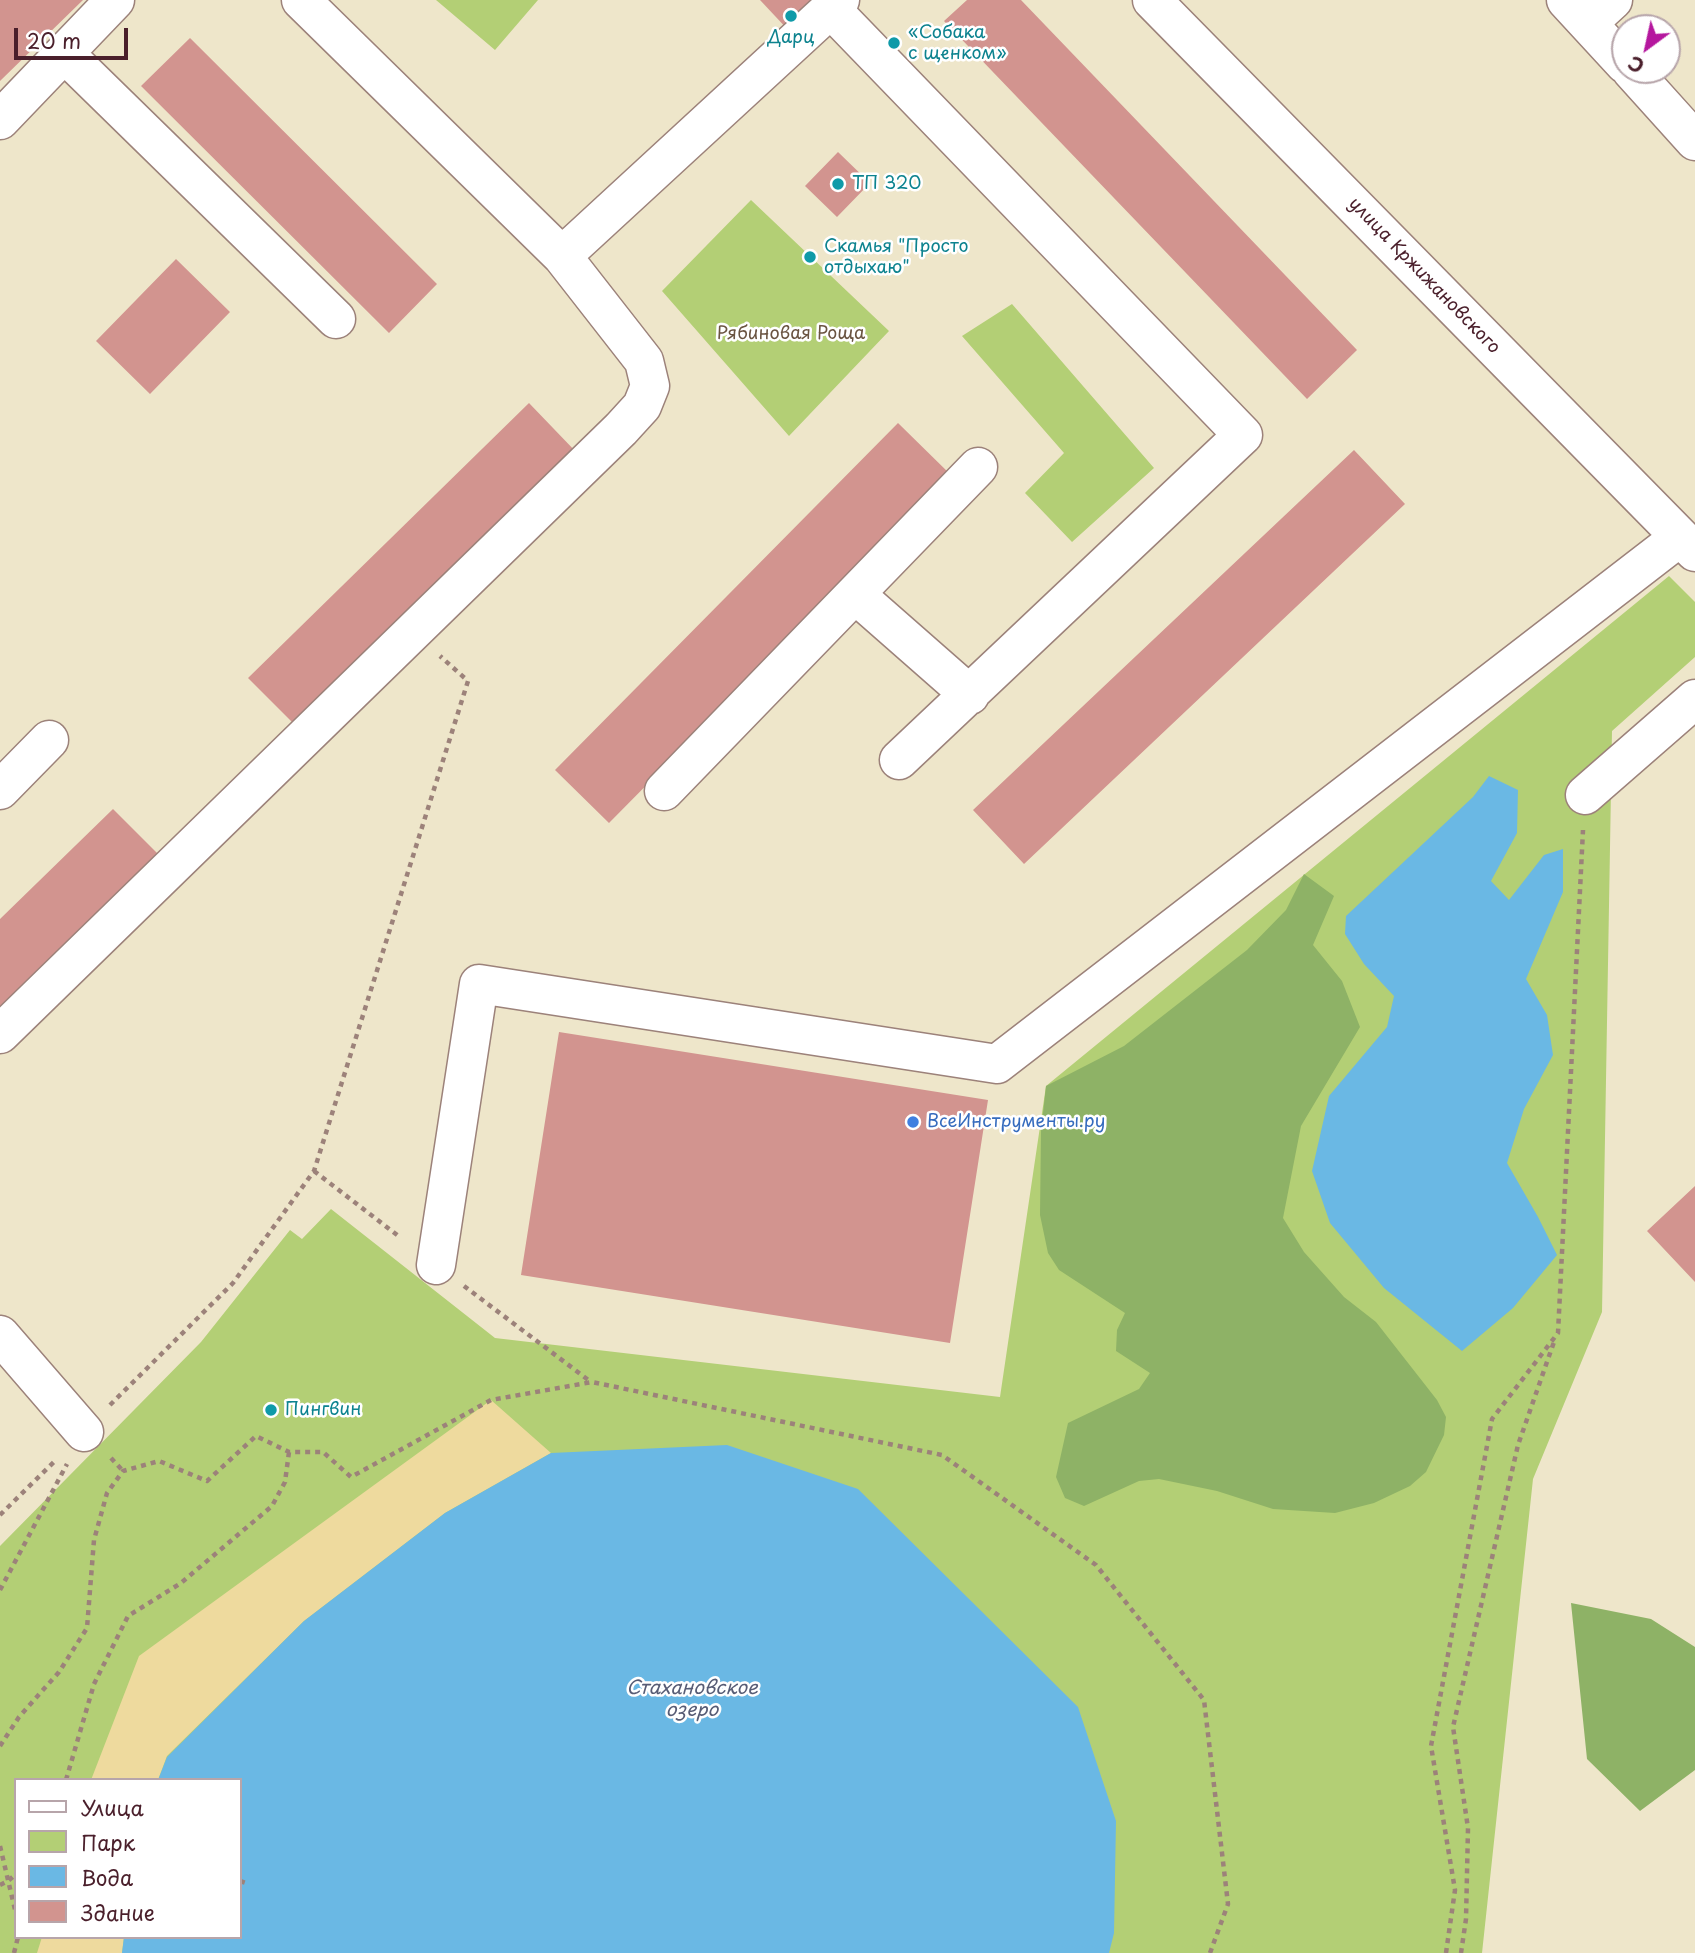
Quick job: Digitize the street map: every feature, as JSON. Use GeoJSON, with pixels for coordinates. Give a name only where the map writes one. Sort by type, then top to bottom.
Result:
{"type":"FeatureCollection","features":[{"type":"Feature","properties":{"kind":"street"},"geometry":{"type":"LineString","coordinates":[[0,120],[115,0]]}},
{"type":"Feature","properties":{"kind":"street"},"geometry":{"type":"LineString","coordinates":[[0,1034],[621,429],[642,406],[650,386],[644,361],[562,256],[301,0]]}},
{"type":"Feature","properties":{"kind":"street","name":"улица Кржижановского"},"geometry":{"type":"LineString","coordinates":[[1152,0],[1688,544]]}},
{"type":"Feature","properties":{"kind":"street"},"geometry":{"type":"LineString","coordinates":[[562,256],[835,5],[1243,435],[899,760]]}},
{"type":"Feature","properties":{"kind":"street"},"geometry":{"type":"LineString","coordinates":[[1589,8],[1611,42]]}},
{"type":"Feature","properties":{"kind":"street"},"geometry":{"type":"LineString","coordinates":[[64,53],[336,319]]}},
{"type":"Feature","properties":{"kind":"street"},"geometry":{"type":"LineString","coordinates":[[1643,84],[1695,141]]}},
{"type":"Feature","properties":{"kind":"street"},"geometry":{"type":"LineString","coordinates":[[664,791],[978,467]]}},
{"type":"Feature","properties":{"kind":"street"},"geometry":{"type":"LineString","coordinates":[[436,1265],[480,984],[997,1064],[1688,544]]}},
{"type":"Feature","properties":{"kind":"street"},"geometry":{"type":"LineString","coordinates":[[855,594],[970,695]]}},
{"type":"Feature","properties":{"kind":"street"},"geometry":{"type":"LineString","coordinates":[[1585,795],[1695,699]]}},
{"type":"Feature","properties":{"kind":"street"},"geometry":{"type":"LineString","coordinates":[[0,790],[49,740]]}},
{"type":"Feature","properties":{"kind":"street"},"geometry":{"type":"LineString","coordinates":[[0,1335],[84,1432]]}},
{"type":"Feature","properties":{"kind":"path"},"geometry":{"type":"LineString","coordinates":[[0,1515],[233,1283],[314,1171],[468,681],[414,632]]}},
{"type":"Feature","properties":{"kind":"path"},"geometry":{"type":"LineString","coordinates":[[1461,1953],[1466,1919],[1468,1828],[1453,1727],[1518,1445],[1558,1333],[1585,795]]}},
{"type":"Feature","properties":{"kind":"path"},"geometry":{"type":"LineString","coordinates":[[1446,1953],[1455,1890],[1431,1746],[1433,1732],[1492,1419],[1558,1333]]}},
{"type":"Feature","properties":{"kind":"path"},"geometry":{"type":"LineString","coordinates":[[0,1746],[19,1717],[59,1672],[86,1628],[94,1540],[107,1493],[123,1471],[159,1461],[207,1481],[256,1436],[289,1452],[323,1452],[351,1477],[491,1400],[592,1382],[942,1455],[1096,1565],[1204,1700],[1228,1904],[1210,1953]]}},
{"type":"Feature","properties":{"kind":"path"},"geometry":{"type":"LineString","coordinates":[[0,1590],[84,1432]]}},
{"type":"Feature","properties":{"kind":"path"},"geometry":{"type":"LineString","coordinates":[[67,1778],[94,1684],[128,1616],[181,1583],[272,1506],[285,1482],[289,1452]]}},
{"type":"Feature","properties":{"kind":"path"},"geometry":{"type":"LineString","coordinates":[[0,1846],[14,1906]]}},
{"type":"Feature","properties":{"kind":"path"},"geometry":{"type":"LineString","coordinates":[[0,1885],[14,1876]]}},
{"type":"Feature","properties":{"kind":"path"},"geometry":{"type":"LineString","coordinates":[[242,1882],[249,1884]]}},
{"type":"Feature","properties":{"kind":"green space"},"geometry":{"type":"Polygon","coordinates":[[[436,0],[538,0],[495,50],[436,0]]]}},
{"type":"Feature","properties":{"kind":"green space","name":"Рябиновая Роща"},"geometry":{"type":"Polygon","coordinates":[[[751,200],[889,331],[789,436],[662,291],[751,200]]]}},
{"type":"Feature","properties":{"kind":"green space"},"geometry":{"type":"Polygon","coordinates":[[[1012,304],[1154,468],[1072,542],[1025,493],[1064,453],[962,336],[1012,304]]]}},
{"type":"Feature","properties":{"kind":"green space"},"geometry":{"type":"Polygon","coordinates":[[[1669,576],[1695,602],[1695,657],[1612,731],[1602,1312],[1533,1479],[1482,1953],[0,1953],[0,1546],[201,1342],[290,1230],[302,1239],[331,1209],[495,1338],[1000,1397],[1046,1086],[1669,576]]]}},
{"type":"Feature","properties":{"kind":"green space"},"geometry":{"type":"Polygon","coordinates":[[[1304,874],[1334,896],[1313,945],[1342,981],[1360,1027],[1301,1126],[1283,1218],[1304,1252],[1344,1297],[1376,1322],[1437,1400],[1446,1417],[1444,1435],[1426,1472],[1410,1486],[1374,1503],[1335,1513],[1273,1509],[1217,1491],[1159,1479],[1139,1481],[1084,1506],[1065,1498],[1056,1477],[1068,1423],[1139,1389],[1150,1373],[1116,1351],[1117,1330],[1125,1313],[1059,1270],[1048,1253],[1040,1215],[1041,1131],[1046,1086],[1124,1046],[1247,950],[1286,910],[1304,874]]]}},
{"type":"Feature","properties":{"kind":"green space"},"geometry":{"type":"Polygon","coordinates":[[[1571,1603],[1651,1619],[1695,1647],[1695,1770],[1640,1811],[1587,1759],[1571,1603]]]}},
{"type":"Feature","properties":{"kind":"sand"},"geometry":{"type":"Polygon","coordinates":[[[491,1400],[551,1453],[445,1513],[304,1621],[167,1756],[159,1778],[92,1778],[139,1656],[491,1400]]]}},
{"type":"Feature","properties":{"kind":"sand"},"geometry":{"type":"Polygon","coordinates":[[[41,1939],[124,1939],[122,1953],[37,1953],[41,1939]]]}},
{"type":"Feature","properties":{"kind":"water"},"geometry":{"type":"Polygon","coordinates":[[[1489,776],[1518,790],[1517,833],[1491,881],[1509,900],[1544,855],[1563,849],[1563,892],[1526,979],[1547,1015],[1553,1055],[1524,1109],[1507,1163],[1557,1255],[1513,1308],[1462,1351],[1384,1288],[1330,1223],[1312,1171],[1329,1096],[1387,1027],[1394,996],[1364,964],[1345,934],[1346,916],[1473,797],[1489,776]]]}},
{"type":"Feature","properties":{"kind":"water","name":"Стахановское озеро"},"geometry":{"type":"Polygon","coordinates":[[[727,1445],[858,1489],[1078,1707],[1116,1821],[1114,1933],[1109,1953],[122,1953],[124,1939],[242,1939],[242,1778],[159,1778],[167,1757],[304,1621],[445,1513],[551,1453],[727,1445]]]}},
{"type":"Feature","properties":{"kind":"building"},"geometry":{"type":"Polygon","coordinates":[[[0,0],[83,0],[0,81],[0,0]]]}},
{"type":"Feature","properties":{"kind":"building","name":"Дарц"},"geometry":{"type":"Polygon","coordinates":[[[760,0],[824,0],[790,32],[760,0]]]}},
{"type":"Feature","properties":{"kind":"building"},"geometry":{"type":"Polygon","coordinates":[[[967,0],[1021,0],[1357,350],[1307,399],[944,21],[967,0]]]}},
{"type":"Feature","properties":{"kind":"building"},"geometry":{"type":"Polygon","coordinates":[[[190,38],[437,284],[389,333],[141,86],[190,38]]]}},
{"type":"Feature","properties":{"kind":"building","name":"ТП 320"},"geometry":{"type":"Polygon","coordinates":[[[838,152],[870,183],[837,217],[805,186],[838,152]]]}},
{"type":"Feature","properties":{"kind":"building"},"geometry":{"type":"Polygon","coordinates":[[[176,259],[230,312],[150,394],[96,341],[176,259]]]}},
{"type":"Feature","properties":{"kind":"building"},"geometry":{"type":"Polygon","coordinates":[[[529,403],[578,454],[298,728],[248,678],[529,403]]]}},
{"type":"Feature","properties":{"kind":"building"},"geometry":{"type":"Polygon","coordinates":[[[898,423],[952,476],[609,823],[555,770],[898,423]]]}},
{"type":"Feature","properties":{"kind":"building"},"geometry":{"type":"Polygon","coordinates":[[[1354,450],[1405,504],[1024,864],[973,810],[1354,450]]]}},
{"type":"Feature","properties":{"kind":"building"},"geometry":{"type":"Polygon","coordinates":[[[113,809],[163,859],[0,1020],[0,919],[113,809]]]}},
{"type":"Feature","properties":{"kind":"building"},"geometry":{"type":"Polygon","coordinates":[[[559,1032],[988,1100],[950,1343],[521,1275],[559,1032]]]}},
{"type":"Feature","properties":{"kind":"building"},"geometry":{"type":"Polygon","coordinates":[[[1695,1186],[1695,1282],[1647,1231],[1695,1186]]]}},
{"type":"Feature","properties":{"kind":"place","name":"Дарц"},"geometry":{"type":"Point","coordinates":[791,16]}},
{"type":"Feature","properties":{"kind":"place","name":"«Собака с щенком»"},"geometry":{"type":"Point","coordinates":[894,43]}},
{"type":"Feature","properties":{"kind":"place","name":"ТП 320"},"geometry":{"type":"Point","coordinates":[838,184]}},
{"type":"Feature","properties":{"kind":"place","name":"Скамья \"Просто отдыхаю\""},"geometry":{"type":"Point","coordinates":[810,257]}},
{"type":"Feature","properties":{"kind":"place","name":"ВсеИнструменты.ру"},"geometry":{"type":"Point","coordinates":[913,1122]}},
{"type":"Feature","properties":{"kind":"place","name":"Пингвин"},"geometry":{"type":"Point","coordinates":[271,1410]}}]}
